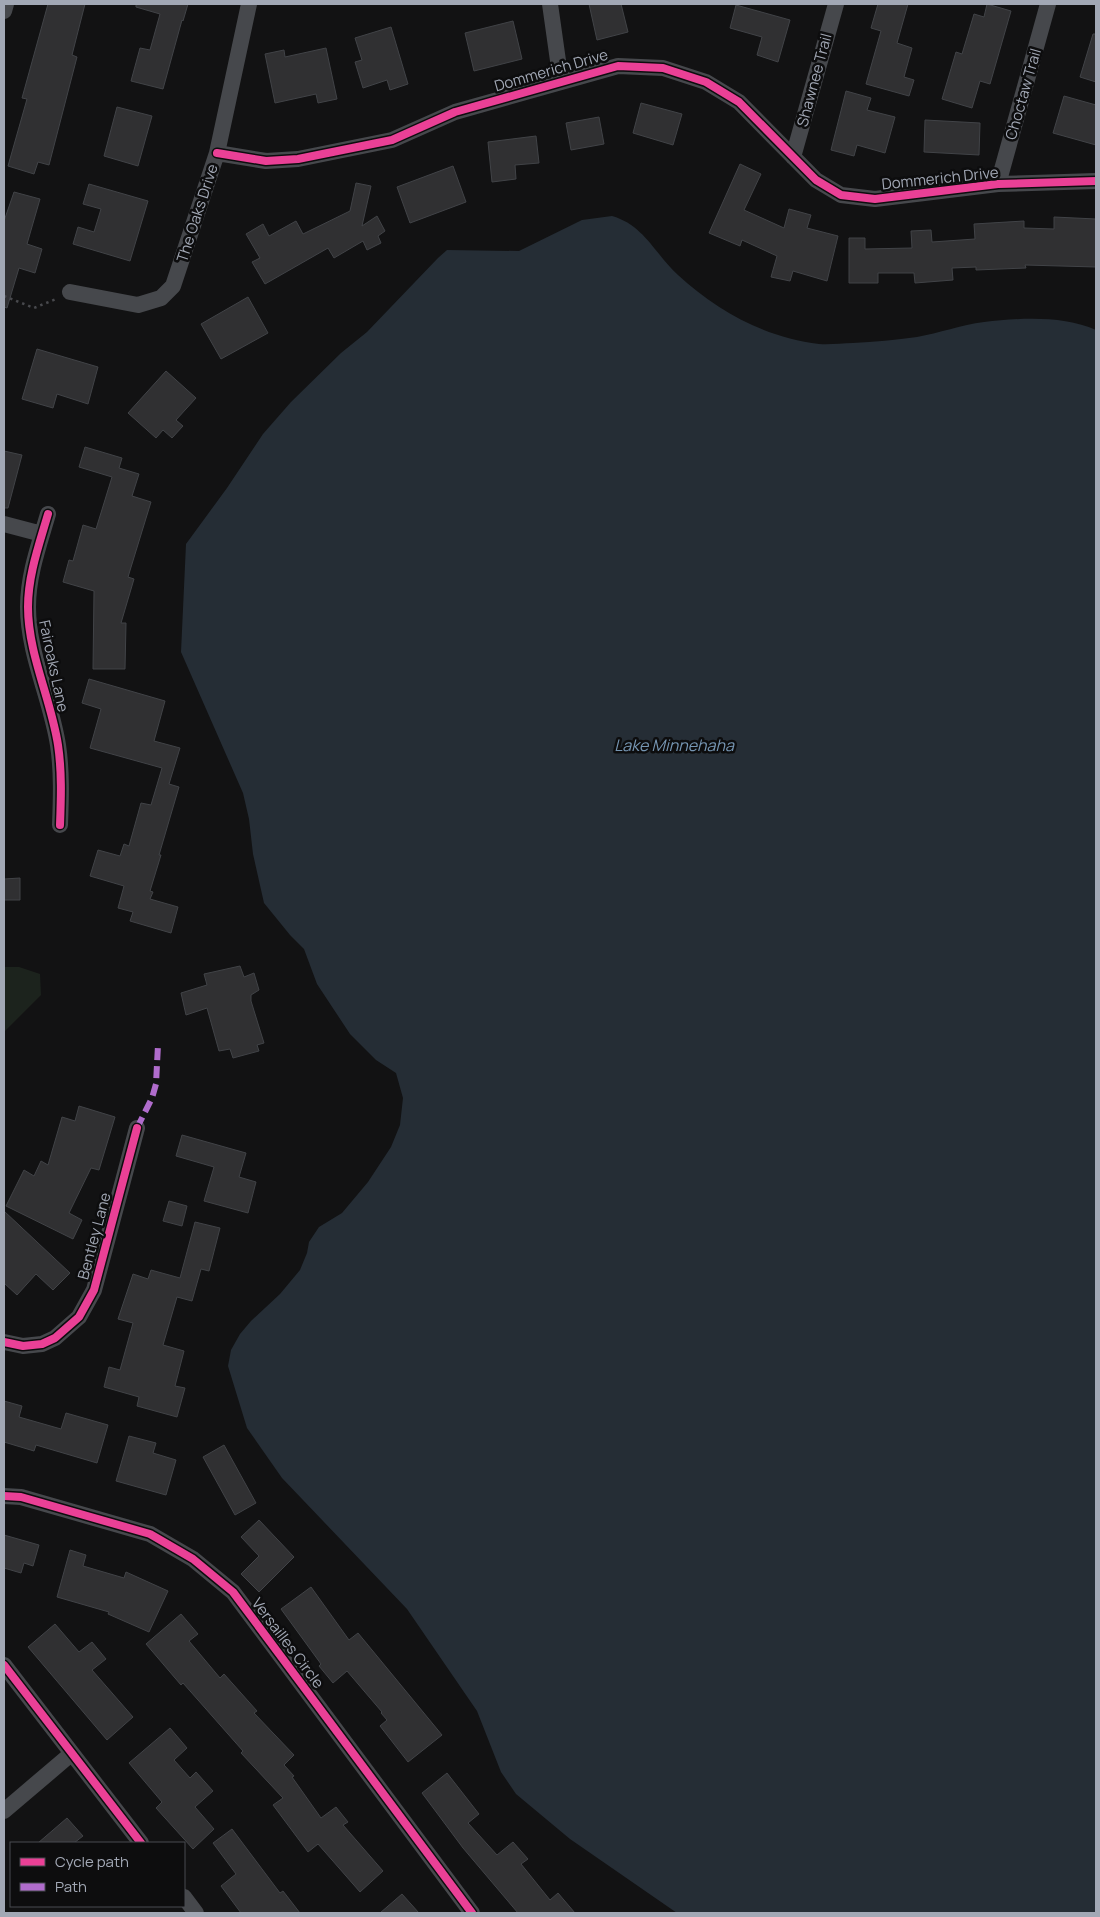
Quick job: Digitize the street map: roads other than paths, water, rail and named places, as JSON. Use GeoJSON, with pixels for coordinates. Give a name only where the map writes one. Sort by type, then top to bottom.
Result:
{"type":"FeatureCollection","features":[{"type":"Feature","properties":{"kind":"street"},"geometry":{"type":"LineString","coordinates":[[4,11],[6,4]]}},
{"type":"Feature","properties":{"kind":"street","name":"The Oaks Drive"},"geometry":{"type":"LineString","coordinates":[[70,292],[138,305],[161,298],[174,286],[217,153],[249,4]]}},
{"type":"Feature","properties":{"kind":"street"},"geometry":{"type":"LineString","coordinates":[[550,4],[561,82]]}},
{"type":"Feature","properties":{"kind":"street","name":"Shawnee Trail"},"geometry":{"type":"LineString","coordinates":[[793,157],[836,4]]}},
{"type":"Feature","properties":{"kind":"street","name":"Choctaw Trail"},"geometry":{"type":"LineString","coordinates":[[998,184],[1048,4]]}},
{"type":"Feature","properties":{"kind":"street","name":"Dommerich Drive"},"geometry":{"type":"LineString","coordinates":[[217,153],[266,161],[298,159],[392,140],[455,112],[618,66],[663,68],[706,82],[739,102],[816,180],[841,194],[875,199],[998,184],[1096,182]]}},
{"type":"Feature","properties":{"kind":"street","name":"Fairoaks Lane"},"geometry":{"type":"LineString","coordinates":[[48,514],[32,568],[28,608],[33,645],[58,745],[62,784],[60,825]]}},
{"type":"Feature","properties":{"kind":"street"},"geometry":{"type":"LineString","coordinates":[[4,524],[42,534]]}},
{"type":"Feature","properties":{"kind":"street","name":"Bentley Lane"},"geometry":{"type":"LineString","coordinates":[[4,1342],[23,1346],[42,1344],[55,1338],[79,1317],[94,1290],[137,1128]]}},
{"type":"Feature","properties":{"kind":"street","name":"Versailles Circle"},"geometry":{"type":"LineString","coordinates":[[4,1496],[21,1497],[150,1534],[194,1559],[233,1592],[472,1913]]}},
{"type":"Feature","properties":{"kind":"street"},"geometry":{"type":"LineString","coordinates":[[4,1665],[140,1842]]}},
{"type":"Feature","properties":{"kind":"street"},"geometry":{"type":"LineString","coordinates":[[4,1811],[71,1754]]}},
{"type":"Feature","properties":{"kind":"street"},"geometry":{"type":"LineString","coordinates":[[185,1898],[196,1913]]}},
{"type":"Feature","properties":{"kind":"water","name":"Lake Minnehaha"},"geometry":{"type":"Polygon","coordinates":[[[612,216],[633,226],[678,275],[709,300],[743,321],[780,336],[799,341],[827,344],[885,341],[917,337],[984,322],[1012,319],[1055,320],[1083,325],[1096,330],[1096,1913],[677,1913],[570,1839],[516,1794],[501,1772],[477,1711],[407,1609],[282,1478],[247,1428],[228,1366],[231,1350],[240,1334],[280,1294],[300,1270],[309,1242],[319,1227],[342,1213],[368,1182],[391,1147],[400,1125],[403,1098],[396,1073],[376,1060],[350,1034],[317,984],[304,949],[264,903],[253,854],[249,819],[243,793],[181,652],[186,544],[263,434],[291,402],[341,353],[367,332],[447,250],[519,251],[582,220],[612,216]]]}}]}
